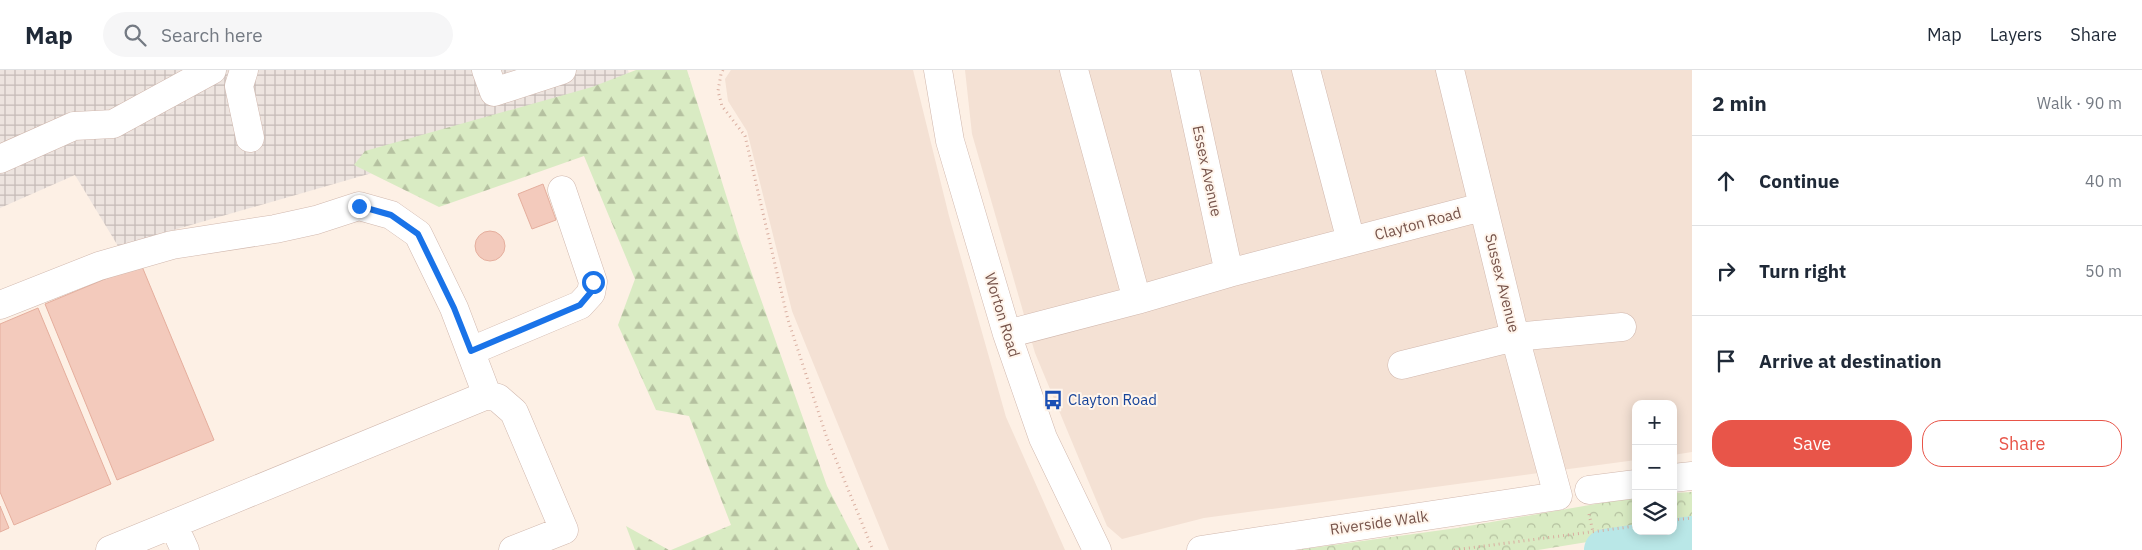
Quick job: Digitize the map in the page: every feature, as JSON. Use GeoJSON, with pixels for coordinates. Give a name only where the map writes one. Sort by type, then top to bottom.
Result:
{"type":"FeatureCollection","features":[{"type":"Feature","properties":{"kind":"street"},"geometry":{"type":"LineString","coordinates":[[0,160],[74,126],[113,124],[212,70]]}},
{"type":"Feature","properties":{"kind":"street"},"geometry":{"type":"LineString","coordinates":[[244,70],[239,86],[250,138]]}},
{"type":"Feature","properties":{"kind":"street"},"geometry":{"type":"LineString","coordinates":[[486,70],[494,92],[562,70]]}},
{"type":"Feature","properties":{"kind":"street","name":"Worton Road"},"geometry":{"type":"LineString","coordinates":[[938,70],[950,141],[1007,334],[1043,438],[1097,550]]}},
{"type":"Feature","properties":{"kind":"street"},"geometry":{"type":"LineString","coordinates":[[1074,70],[1137,300]]}},
{"type":"Feature","properties":{"kind":"street","name":"Essex Avenue"},"geometry":{"type":"LineString","coordinates":[[1185,70],[1229,273]]}},
{"type":"Feature","properties":{"kind":"street"},"geometry":{"type":"LineString","coordinates":[[1306,70],[1351,241]]}},
{"type":"Feature","properties":{"kind":"street","name":"Sussex Avenue"},"geometry":{"type":"LineString","coordinates":[[1450,70],[1482,207],[1558,496]]}},
{"type":"Feature","properties":{"kind":"street"},"geometry":{"type":"LineString","coordinates":[[471,351],[580,305],[591,292],[593,282],[562,190]]}},
{"type":"Feature","properties":{"kind":"street"},"geometry":{"type":"LineString","coordinates":[[0,304],[100,266],[172,245],[275,229],[316,220],[359,206],[391,215],[418,234],[454,308],[487,395]]}},
{"type":"Feature","properties":{"kind":"street","name":"Clayton Road"},"geometry":{"type":"LineString","coordinates":[[1007,334],[1137,300],[1229,273],[1482,207]]}},
{"type":"Feature","properties":{"kind":"street"},"geometry":{"type":"LineString","coordinates":[[1402,365],[1515,337],[1622,327]]}},
{"type":"Feature","properties":{"kind":"street"},"geometry":{"type":"LineString","coordinates":[[110,550],[487,395],[498,398],[514,412],[568,540],[514,550]]}},
{"type":"Feature","properties":{"kind":"street"},"geometry":{"type":"LineString","coordinates":[[1677,478],[1692,476]]}},
{"type":"Feature","properties":{"kind":"street"},"geometry":{"type":"LineString","coordinates":[[1589,490],[1632,485]]}},
{"type":"Feature","properties":{"kind":"street","name":"Riverside Walk"},"geometry":{"type":"LineString","coordinates":[[1201,550],[1558,496]]}},
{"type":"Feature","properties":{"kind":"street"},"geometry":{"type":"LineString","coordinates":[[173,524],[184,550]]}},
{"type":"Feature","properties":{"kind":"path"},"geometry":{"type":"LineString","coordinates":[[723,70],[718,91],[722,106],[745,136],[788,320],[827,438],[872,550]]}},
{"type":"Feature","properties":{"kind":"path"},"geometry":{"type":"LineString","coordinates":[[1677,520],[1692,518]]}},
{"type":"Feature","properties":{"kind":"path"},"geometry":{"type":"LineString","coordinates":[[1454,550],[1632,527]]}},
{"type":"Feature","properties":{"kind":"shaded area"},"geometry":{"type":"Polygon","coordinates":[[[0,70],[628,70],[636,97],[118,246],[75,175],[0,208],[0,70]]]}},
{"type":"Feature","properties":{"kind":"shaded area"},"geometry":{"type":"Polygon","coordinates":[[[731,70],[913,70],[949,216],[1006,417],[1065,550],[889,550],[792,311],[747,131],[728,101],[725,79],[731,70]]]}},
{"type":"Feature","properties":{"kind":"shaded area"},"geometry":{"type":"Polygon","coordinates":[[[965,70],[1692,70],[1692,452],[1677,454],[1677,400],[1632,400],[1632,461],[1204,518],[1122,539],[1107,526],[1035,353],[972,134],[965,70]]]}},
{"type":"Feature","properties":{"kind":"green space"},"geometry":{"type":"Polygon","coordinates":[[[636,70],[687,70],[741,243],[827,486],[860,550],[671,550],[731,525],[689,416],[656,410],[618,325],[635,279],[584,156],[439,207],[354,165],[365,151],[592,87],[636,70]]]}},
{"type":"Feature","properties":{"kind":"green space"},"geometry":{"type":"Polygon","coordinates":[[[1692,492],[1692,525],[1677,527],[1677,493],[1692,492]]]}},
{"type":"Feature","properties":{"kind":"green space"},"geometry":{"type":"Polygon","coordinates":[[[1632,498],[1632,535],[1538,550],[1297,550],[1457,528],[1632,498]]]}},
{"type":"Feature","properties":{"kind":"green space"},"geometry":{"type":"Polygon","coordinates":[[[626,526],[669,550],[635,550],[626,526]]]}},
{"type":"Feature","properties":{"kind":"building"},"geometry":{"type":"Polygon","coordinates":[[[543,184],[556,220],[532,229],[518,194],[543,184]]]}},
{"type":"Feature","properties":{"kind":"building"},"geometry":{"type":"Polygon","coordinates":[[[490,231],[500,236],[505,246],[500,256],[490,261],[480,256],[475,246],[480,236],[490,231]]]}},
{"type":"Feature","properties":{"kind":"building"},"geometry":{"type":"Polygon","coordinates":[[[141,264],[214,440],[117,480],[45,304],[141,264]]]}},
{"type":"Feature","properties":{"kind":"building"},"geometry":{"type":"Polygon","coordinates":[[[38,308],[111,484],[14,525],[0,492],[0,324],[38,308]]]}},
{"type":"Feature","properties":{"kind":"building"},"geometry":{"type":"Polygon","coordinates":[[[0,506],[9,528],[0,532],[0,506]]]}},
{"type":"Feature","properties":{"kind":"waterway"},"geometry":{"type":"LineString","coordinates":[[1605,550],[1692,537]]}},
{"type":"Feature","properties":{"kind":"place","name":"Clayton Road"},"geometry":{"type":"Point","coordinates":[1053,400]}},
{"type":"Feature","properties":{"kind":"route"},"geometry":{"type":"LineString","coordinates":[[359,206],[391,215],[418,234],[454,308],[471,351],[580,305],[591,292],[593,282]]}}]}
